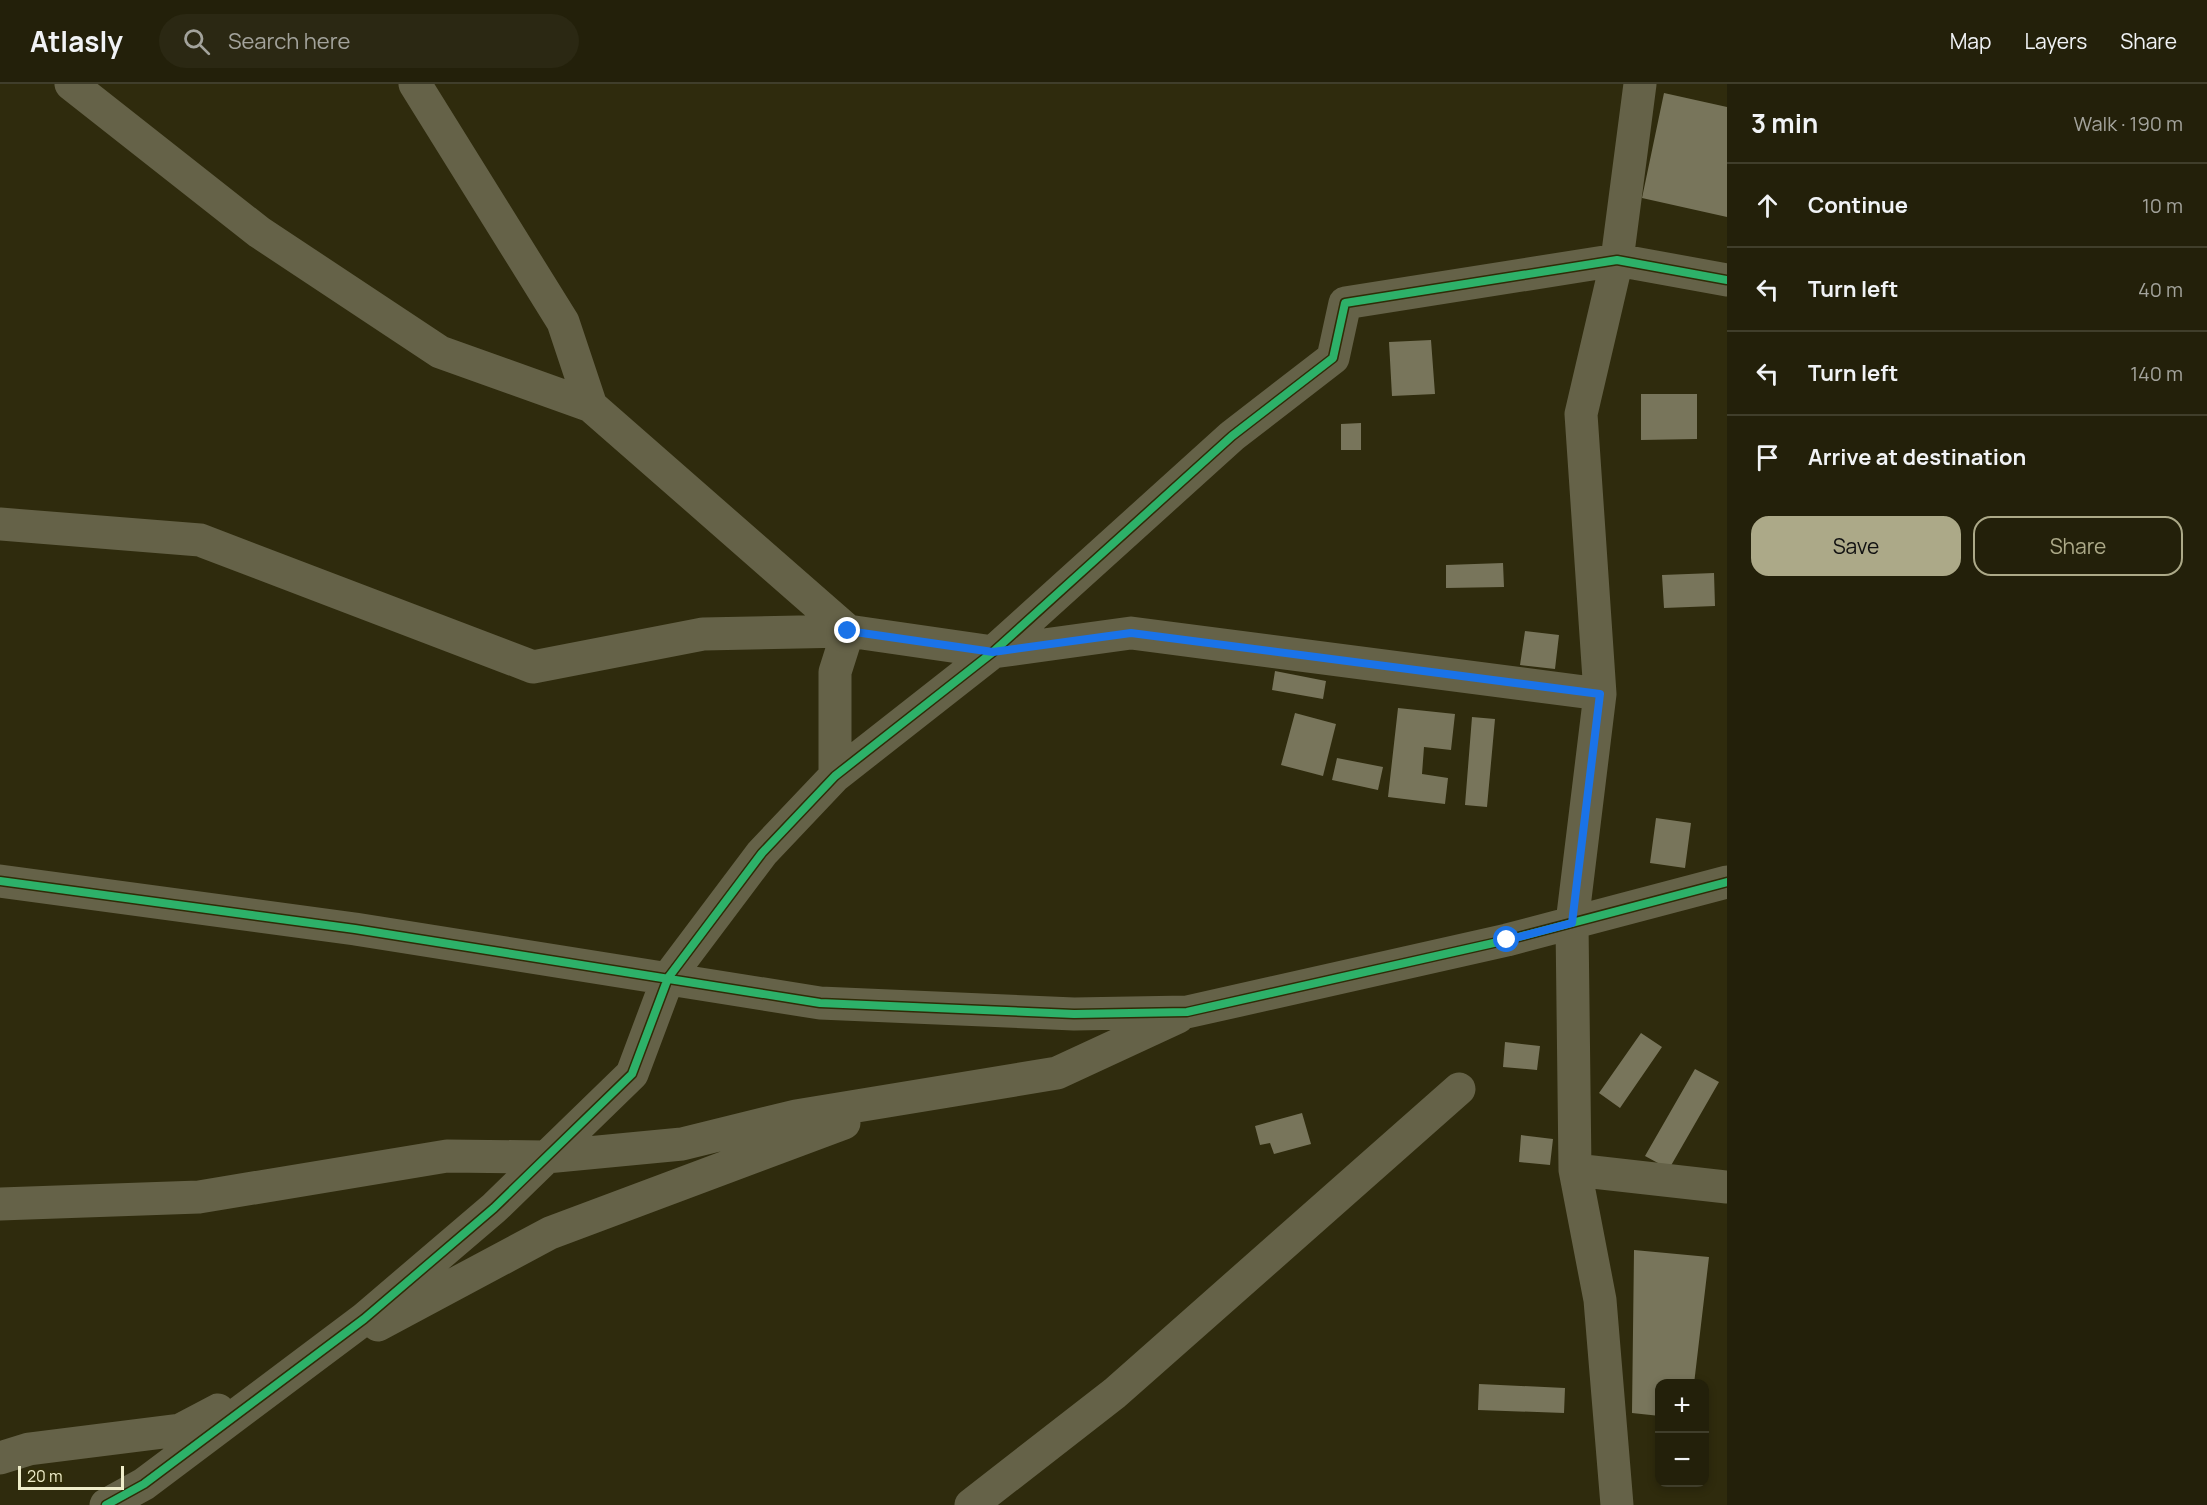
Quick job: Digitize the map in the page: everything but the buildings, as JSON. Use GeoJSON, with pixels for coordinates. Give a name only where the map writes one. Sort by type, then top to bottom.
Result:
{"type":"FeatureCollection","features":[{"type":"Feature","properties":{"kind":"street"},"geometry":{"type":"LineString","coordinates":[[71,84],[259,232],[440,352],[591,406],[848,631]]}},
{"type":"Feature","properties":{"kind":"street"},"geometry":{"type":"LineString","coordinates":[[415,84],[563,322],[591,406]]}},
{"type":"Feature","properties":{"kind":"street"},"geometry":{"type":"LineString","coordinates":[[1617,1505],[1600,1300],[1575,1170],[1572,923],[1600,694],[1581,414],[1617,260],[1640,84]]}},
{"type":"Feature","properties":{"kind":"street"},"geometry":{"type":"LineString","coordinates":[[106,1505],[144,1484],[364,1319],[486,1216],[632,1074],[668,978],[762,853],[835,776],[993,652],[1232,436],[1333,358],[1345,303],[1617,260],[1727,280]]}},
{"type":"Feature","properties":{"kind":"street"},"geometry":{"type":"LineString","coordinates":[[0,524],[200,540],[533,667],[703,634],[848,631],[993,652],[1131,633],[1600,694]]}},
{"type":"Feature","properties":{"kind":"street"},"geometry":{"type":"LineString","coordinates":[[835,776],[835,672],[848,631]]}},
{"type":"Feature","properties":{"kind":"street"},"geometry":{"type":"LineString","coordinates":[[0,881],[355,929],[820,1003],[1074,1014],[1188,1012],[1507,940],[1727,882]]}},
{"type":"Feature","properties":{"kind":"street"},"geometry":{"type":"LineString","coordinates":[[0,1204],[199,1197],[447,1156],[546,1157],[682,1144],[796,1116],[1057,1073],[1188,1012]]}},
{"type":"Feature","properties":{"kind":"street"},"geometry":{"type":"LineString","coordinates":[[971,1505],[1115,1393],[1459,1089]]}},
{"type":"Feature","properties":{"kind":"street"},"geometry":{"type":"LineString","coordinates":[[0,1458],[29,1449],[180,1430],[550,1233],[916,1096]]}},
{"type":"Feature","properties":{"kind":"street"},"geometry":{"type":"LineString","coordinates":[[1575,1170],[1727,1187]]}},
{"type":"Feature","properties":{"kind":"cycle path"},"geometry":{"type":"LineString","coordinates":[[106,1505],[144,1484],[364,1319],[494,1208],[632,1074],[668,978],[762,853],[835,776],[993,652],[1232,436],[1333,358],[1345,303],[1617,260],[1727,280]]}},
{"type":"Feature","properties":{"kind":"cycle path"},"geometry":{"type":"LineString","coordinates":[[0,881],[355,929],[820,1003],[1074,1014],[1187,1012],[1507,940],[1727,882]]}},
{"type":"Feature","properties":{"kind":"route"},"geometry":{"type":"LineString","coordinates":[[848,631],[993,652],[1131,633],[1600,694],[1572,923],[1507,940]]}}]}
